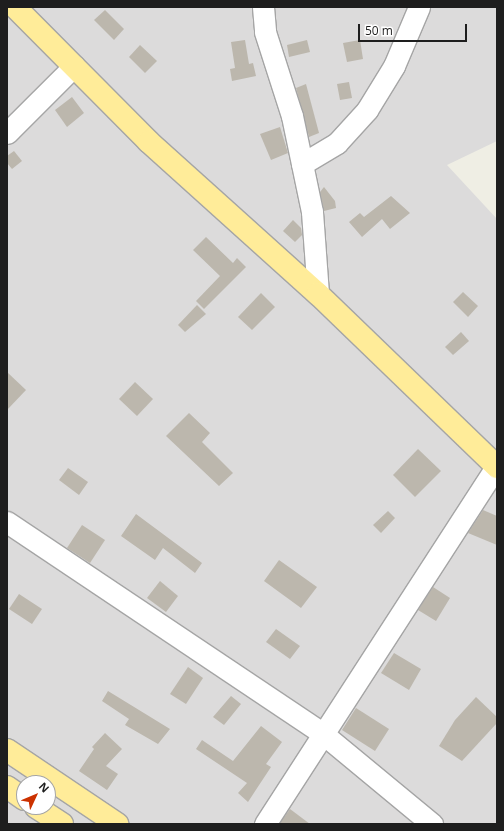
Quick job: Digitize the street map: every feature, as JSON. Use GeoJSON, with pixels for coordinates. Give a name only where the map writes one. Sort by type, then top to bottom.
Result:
{"type":"FeatureCollection","features":[{"type":"Feature","properties":{"kind":"main road"},"geometry":{"type":"LineString","coordinates":[[15,7],[149,142],[318,294],[497,467]]}},
{"type":"Feature","properties":{"kind":"main road"},"geometry":{"type":"LineString","coordinates":[[7,750],[117,824]]}},
{"type":"Feature","properties":{"kind":"main road"},"geometry":{"type":"LineString","coordinates":[[7,787],[16,793]]}},
{"type":"Feature","properties":{"kind":"main road"},"geometry":{"type":"LineString","coordinates":[[48,815],[62,824]]}},
{"type":"Feature","properties":{"kind":"street"},"geometry":{"type":"LineString","coordinates":[[263,7],[265,32],[292,116],[312,212],[318,294]]}},
{"type":"Feature","properties":{"kind":"street"},"geometry":{"type":"LineString","coordinates":[[302,164],[337,143],[366,110],[394,66],[419,7]]}},
{"type":"Feature","properties":{"kind":"street"},"geometry":{"type":"LineString","coordinates":[[7,133],[74,66]]}},
{"type":"Feature","properties":{"kind":"street"},"geometry":{"type":"LineString","coordinates":[[265,824],[322,732],[497,467]]}},
{"type":"Feature","properties":{"kind":"street"},"geometry":{"type":"LineString","coordinates":[[7,522],[322,732],[432,824]]}},
{"type":"Feature","properties":{"kind":"shaded area"},"geometry":{"type":"Polygon","coordinates":[[[7,7],[497,7],[497,141],[447,165],[497,219],[497,824],[7,824],[7,7]]]}},
{"type":"Feature","properties":{"kind":"building"},"geometry":{"type":"Polygon","coordinates":[[[105,10],[124,29],[114,40],[94,20],[105,10]]]}},
{"type":"Feature","properties":{"kind":"building"},"geometry":{"type":"Polygon","coordinates":[[[245,40],[249,64],[253,63],[256,76],[232,81],[230,69],[235,68],[231,42],[245,40]]]}},
{"type":"Feature","properties":{"kind":"building"},"geometry":{"type":"Polygon","coordinates":[[[307,40],[310,52],[289,57],[287,45],[307,40]]]}},
{"type":"Feature","properties":{"kind":"building"},"geometry":{"type":"Polygon","coordinates":[[[360,40],[363,59],[347,62],[343,43],[360,40]]]}},
{"type":"Feature","properties":{"kind":"building"},"geometry":{"type":"Polygon","coordinates":[[[140,45],[157,61],[145,73],[129,57],[140,45]]]}},
{"type":"Feature","properties":{"kind":"building"},"geometry":{"type":"Polygon","coordinates":[[[349,82],[352,98],[340,100],[337,84],[349,82]]]}},
{"type":"Feature","properties":{"kind":"building"},"geometry":{"type":"Polygon","coordinates":[[[306,84],[319,133],[309,137],[296,88],[306,84]]]}},
{"type":"Feature","properties":{"kind":"building"},"geometry":{"type":"Polygon","coordinates":[[[72,97],[84,113],[67,127],[55,110],[72,97]]]}},
{"type":"Feature","properties":{"kind":"building"},"geometry":{"type":"Polygon","coordinates":[[[280,127],[288,153],[271,160],[260,134],[280,127]]]}},
{"type":"Feature","properties":{"kind":"building"},"geometry":{"type":"Polygon","coordinates":[[[14,151],[22,161],[12,169],[7,163],[7,156],[14,151]]]}},
{"type":"Feature","properties":{"kind":"building"},"geometry":{"type":"Polygon","coordinates":[[[324,187],[335,201],[336,208],[324,211],[320,192],[324,187]]]}},
{"type":"Feature","properties":{"kind":"building"},"geometry":{"type":"Polygon","coordinates":[[[391,196],[410,213],[390,229],[382,219],[362,237],[349,222],[360,213],[364,217],[391,196]]]}},
{"type":"Feature","properties":{"kind":"building"},"geometry":{"type":"Polygon","coordinates":[[[293,220],[301,228],[302,235],[295,242],[283,231],[293,220]]]}},
{"type":"Feature","properties":{"kind":"building"},"geometry":{"type":"Polygon","coordinates":[[[206,237],[233,263],[237,258],[246,267],[204,309],[196,301],[220,276],[193,250],[206,237]]]}},
{"type":"Feature","properties":{"kind":"building"},"geometry":{"type":"Polygon","coordinates":[[[463,292],[478,306],[468,317],[453,302],[463,292]]]}},
{"type":"Feature","properties":{"kind":"building"},"geometry":{"type":"Polygon","coordinates":[[[261,293],[275,307],[252,330],[238,317],[261,293]]]}},
{"type":"Feature","properties":{"kind":"building"},"geometry":{"type":"Polygon","coordinates":[[[197,305],[206,314],[185,332],[178,325],[197,305]]]}},
{"type":"Feature","properties":{"kind":"building"},"geometry":{"type":"Polygon","coordinates":[[[461,332],[469,341],[453,355],[445,347],[461,332]]]}},
{"type":"Feature","properties":{"kind":"building"},"geometry":{"type":"Polygon","coordinates":[[[7,372],[26,390],[7,410],[7,372]]]}},
{"type":"Feature","properties":{"kind":"building"},"geometry":{"type":"Polygon","coordinates":[[[135,382],[153,399],[137,416],[119,399],[135,382]]]}},
{"type":"Feature","properties":{"kind":"building"},"geometry":{"type":"Polygon","coordinates":[[[189,413],[210,433],[202,442],[233,473],[219,486],[166,436],[189,413]]]}},
{"type":"Feature","properties":{"kind":"building"},"geometry":{"type":"Polygon","coordinates":[[[418,449],[441,471],[415,497],[393,475],[418,449]]]}},
{"type":"Feature","properties":{"kind":"building"},"geometry":{"type":"Polygon","coordinates":[[[68,468],[88,482],[79,495],[59,480],[68,468]]]}},
{"type":"Feature","properties":{"kind":"building"},"geometry":{"type":"Polygon","coordinates":[[[483,510],[497,516],[497,545],[468,533],[483,510]]]}},
{"type":"Feature","properties":{"kind":"building"},"geometry":{"type":"Polygon","coordinates":[[[388,511],[395,518],[381,533],[373,525],[388,511]]]}},
{"type":"Feature","properties":{"kind":"building"},"geometry":{"type":"Polygon","coordinates":[[[136,514],[202,563],[195,573],[163,548],[155,560],[121,536],[136,514]]]}},
{"type":"Feature","properties":{"kind":"building"},"geometry":{"type":"Polygon","coordinates":[[[82,525],[105,540],[90,563],[67,548],[82,525]]]}},
{"type":"Feature","properties":{"kind":"building"},"geometry":{"type":"Polygon","coordinates":[[[279,560],[317,587],[301,608],[264,581],[279,560]]]}},
{"type":"Feature","properties":{"kind":"building"},"geometry":{"type":"Polygon","coordinates":[[[160,581],[178,596],[166,612],[147,598],[160,581]]]}},
{"type":"Feature","properties":{"kind":"building"},"geometry":{"type":"Polygon","coordinates":[[[433,587],[450,598],[436,621],[418,610],[433,587]]]}},
{"type":"Feature","properties":{"kind":"building"},"geometry":{"type":"Polygon","coordinates":[[[19,594],[42,609],[32,624],[9,609],[19,594]]]}},
{"type":"Feature","properties":{"kind":"building"},"geometry":{"type":"Polygon","coordinates":[[[276,629],[300,646],[290,659],[266,642],[276,629]]]}},
{"type":"Feature","properties":{"kind":"building"},"geometry":{"type":"Polygon","coordinates":[[[394,653],[421,669],[409,690],[381,673],[394,653]]]}},
{"type":"Feature","properties":{"kind":"building"},"geometry":{"type":"Polygon","coordinates":[[[188,667],[203,678],[186,704],[170,694],[188,667]]]}},
{"type":"Feature","properties":{"kind":"building"},"geometry":{"type":"Polygon","coordinates":[[[108,691],[170,729],[158,744],[125,725],[129,719],[102,701],[108,691]]]}},
{"type":"Feature","properties":{"kind":"building"},"geometry":{"type":"Polygon","coordinates":[[[231,696],[241,704],[224,725],[213,717],[231,696]]]}},
{"type":"Feature","properties":{"kind":"building"},"geometry":{"type":"Polygon","coordinates":[[[476,697],[497,717],[497,723],[462,761],[439,746],[455,720],[476,697]]]}},
{"type":"Feature","properties":{"kind":"building"},"geometry":{"type":"Polygon","coordinates":[[[356,708],[389,729],[375,751],[342,730],[356,708]]]}},
{"type":"Feature","properties":{"kind":"building"},"geometry":{"type":"Polygon","coordinates":[[[261,726],[282,742],[266,764],[271,767],[248,802],[238,793],[247,783],[196,749],[202,740],[233,761],[261,726]]]}},
{"type":"Feature","properties":{"kind":"building"},"geometry":{"type":"Polygon","coordinates":[[[105,733],[122,749],[106,766],[118,774],[107,790],[79,771],[94,749],[92,747],[105,733]]]}},
{"type":"Feature","properties":{"kind":"building"},"geometry":{"type":"Polygon","coordinates":[[[290,809],[310,824],[279,824],[290,809]]]}}]}
